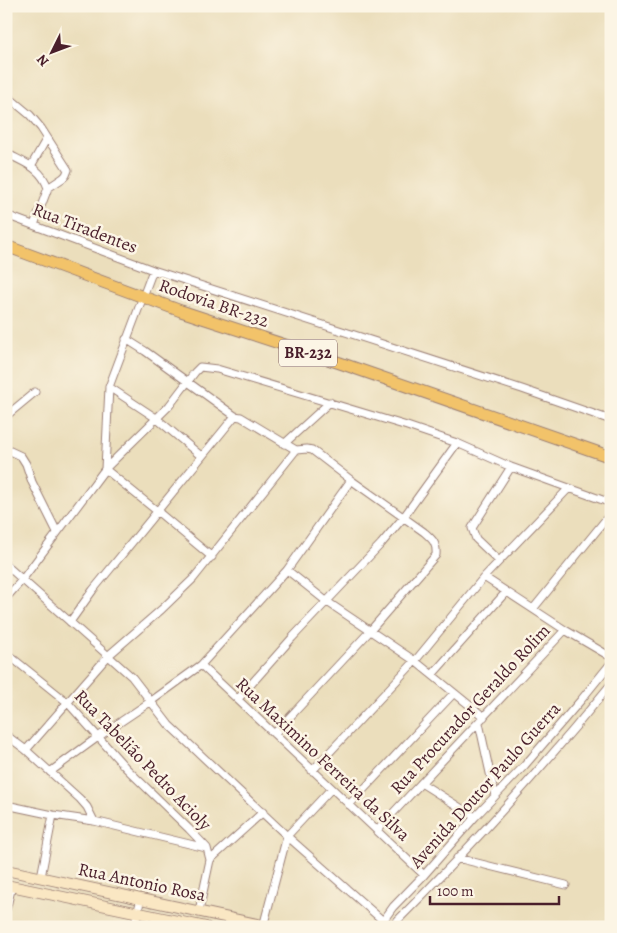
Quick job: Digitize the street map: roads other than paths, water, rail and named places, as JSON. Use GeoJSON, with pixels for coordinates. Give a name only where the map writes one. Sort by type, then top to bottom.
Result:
{"type":"FeatureCollection","features":[{"type":"Feature","properties":{"kind":"highway","name":"Rodovia BR-232"},"geometry":{"type":"LineString","coordinates":[[6,246],[142,297],[611,457]]}},
{"type":"Feature","properties":{"kind":"main road","name":"Rua Antonio Rosa"},"geometry":{"type":"LineString","coordinates":[[6,870],[266,926]]}},
{"type":"Feature","properties":{"kind":"main road","name":"Rua Antonio Rosa"},"geometry":{"type":"LineString","coordinates":[[9,886],[206,927]]}},
{"type":"Feature","properties":{"kind":"street"},"geometry":{"type":"LineString","coordinates":[[6,94],[30,115],[68,170],[63,178],[48,188],[34,225]]}},
{"type":"Feature","properties":{"kind":"street"},"geometry":{"type":"LineString","coordinates":[[6,101],[17,104]]}},
{"type":"Feature","properties":{"kind":"street"},"geometry":{"type":"LineString","coordinates":[[31,166],[47,138]]}},
{"type":"Feature","properties":{"kind":"street"},"geometry":{"type":"LineString","coordinates":[[6,153],[31,166],[43,176],[48,188]]}},
{"type":"Feature","properties":{"kind":"street","name":"Rua Tiradentes"},"geometry":{"type":"LineString","coordinates":[[6,215],[153,270],[522,389],[611,420]]}},
{"type":"Feature","properties":{"kind":"street"},"geometry":{"type":"LineString","coordinates":[[104,470],[109,387],[153,270]]}},
{"type":"Feature","properties":{"kind":"street"},"geometry":{"type":"LineString","coordinates":[[126,339],[235,416],[296,450],[312,450],[424,532],[434,541],[437,547],[436,555],[370,631],[274,734]]}},
{"type":"Feature","properties":{"kind":"street"},"geometry":{"type":"LineString","coordinates":[[6,598],[22,580],[104,470],[168,406],[200,367],[207,367],[330,402],[457,443],[511,467],[611,503]]}},
{"type":"Feature","properties":{"kind":"street"},"geometry":{"type":"LineString","coordinates":[[109,387],[156,418],[201,456]]}},
{"type":"Feature","properties":{"kind":"street"},"geometry":{"type":"LineString","coordinates":[[6,416],[35,392]]}},
{"type":"Feature","properties":{"kind":"street"},"geometry":{"type":"LineString","coordinates":[[284,444],[330,402]]}},
{"type":"Feature","properties":{"kind":"street"},"geometry":{"type":"LineString","coordinates":[[70,622],[93,590],[235,416]]}},
{"type":"Feature","properties":{"kind":"street"},"geometry":{"type":"LineString","coordinates":[[238,699],[326,601],[381,544],[403,518],[457,443]]}},
{"type":"Feature","properties":{"kind":"street"},"geometry":{"type":"LineString","coordinates":[[6,448],[21,456],[26,464],[32,482],[57,532]]}},
{"type":"Feature","properties":{"kind":"street"},"geometry":{"type":"LineString","coordinates":[[26,750],[109,656],[193,579],[296,450]]}},
{"type":"Feature","properties":{"kind":"street"},"geometry":{"type":"LineString","coordinates":[[499,561],[476,539],[472,528],[511,467]]}},
{"type":"Feature","properties":{"kind":"street"},"geometry":{"type":"LineString","coordinates":[[104,470],[212,557]]}},
{"type":"Feature","properties":{"kind":"street"},"geometry":{"type":"LineString","coordinates":[[50,772],[200,665],[287,570],[351,480]]}},
{"type":"Feature","properties":{"kind":"street"},"geometry":{"type":"LineString","coordinates":[[312,771],[415,661],[484,577],[569,488]]}},
{"type":"Feature","properties":{"kind":"street"},"geometry":{"type":"LineString","coordinates":[[533,609],[611,513]]}},
{"type":"Feature","properties":{"kind":"street"},"geometry":{"type":"LineString","coordinates":[[6,565],[132,677],[169,725],[287,836],[383,924],[391,927]]}},
{"type":"Feature","properties":{"kind":"street"},"geometry":{"type":"LineString","coordinates":[[287,570],[326,601],[432,674],[481,720],[495,796]]}},
{"type":"Feature","properties":{"kind":"street"},"geometry":{"type":"LineString","coordinates":[[484,577],[564,630],[611,657]]}},
{"type":"Feature","properties":{"kind":"street"},"geometry":{"type":"LineString","coordinates":[[432,674],[506,592]]}},
{"type":"Feature","properties":{"kind":"street","name":"Rua Procurador Geraldo Rolim"},"geometry":{"type":"LineString","coordinates":[[377,830],[564,630]]}},
{"type":"Feature","properties":{"kind":"street","name":"Rua Tabelião Pedro Acioly"},"geometry":{"type":"LineString","coordinates":[[6,653],[67,702],[126,768],[190,829],[207,848],[210,860],[199,911]]}},
{"type":"Feature","properties":{"kind":"street","name":"Avenida Doutor Paulo Guerra"},"geometry":{"type":"LineString","coordinates":[[383,924],[393,907],[552,734],[611,663]]}},
{"type":"Feature","properties":{"kind":"street","name":"Rua Maximino Ferreira da Silva"},"geometry":{"type":"LineString","coordinates":[[200,665],[424,875]]}},
{"type":"Feature","properties":{"kind":"street","name":"Avenida Doutor Paulo Guerra"},"geometry":{"type":"LineString","coordinates":[[391,927],[457,858],[562,742],[611,684]]}},
{"type":"Feature","properties":{"kind":"street"},"geometry":{"type":"LineString","coordinates":[[349,805],[454,693]]}},
{"type":"Feature","properties":{"kind":"street"},"geometry":{"type":"LineString","coordinates":[[552,734],[562,742]]}},
{"type":"Feature","properties":{"kind":"street"},"geometry":{"type":"LineString","coordinates":[[6,735],[26,750],[80,799],[87,807],[94,821]]}},
{"type":"Feature","properties":{"kind":"street"},"geometry":{"type":"LineString","coordinates":[[421,783],[475,817]]}},
{"type":"Feature","properties":{"kind":"street"},"geometry":{"type":"LineString","coordinates":[[266,926],[287,836],[331,789]]}},
{"type":"Feature","properties":{"kind":"street"},"geometry":{"type":"LineString","coordinates":[[6,805],[94,821],[207,848]]}},
{"type":"Feature","properties":{"kind":"street"},"geometry":{"type":"LineString","coordinates":[[210,860],[263,812]]}},
{"type":"Feature","properties":{"kind":"street"},"geometry":{"type":"LineString","coordinates":[[41,877],[53,815]]}},
{"type":"Feature","properties":{"kind":"street"},"geometry":{"type":"LineString","coordinates":[[457,858],[566,885]]}},
{"type":"Feature","properties":{"kind":"street"},"geometry":{"type":"LineString","coordinates":[[6,910],[9,886]]}},
{"type":"Feature","properties":{"kind":"street"},"geometry":{"type":"LineString","coordinates":[[134,927],[141,898]]}},
{"type":"Feature","properties":{"kind":"street"},"geometry":{"type":"LineString","coordinates":[[592,927],[611,926]]}}]}
